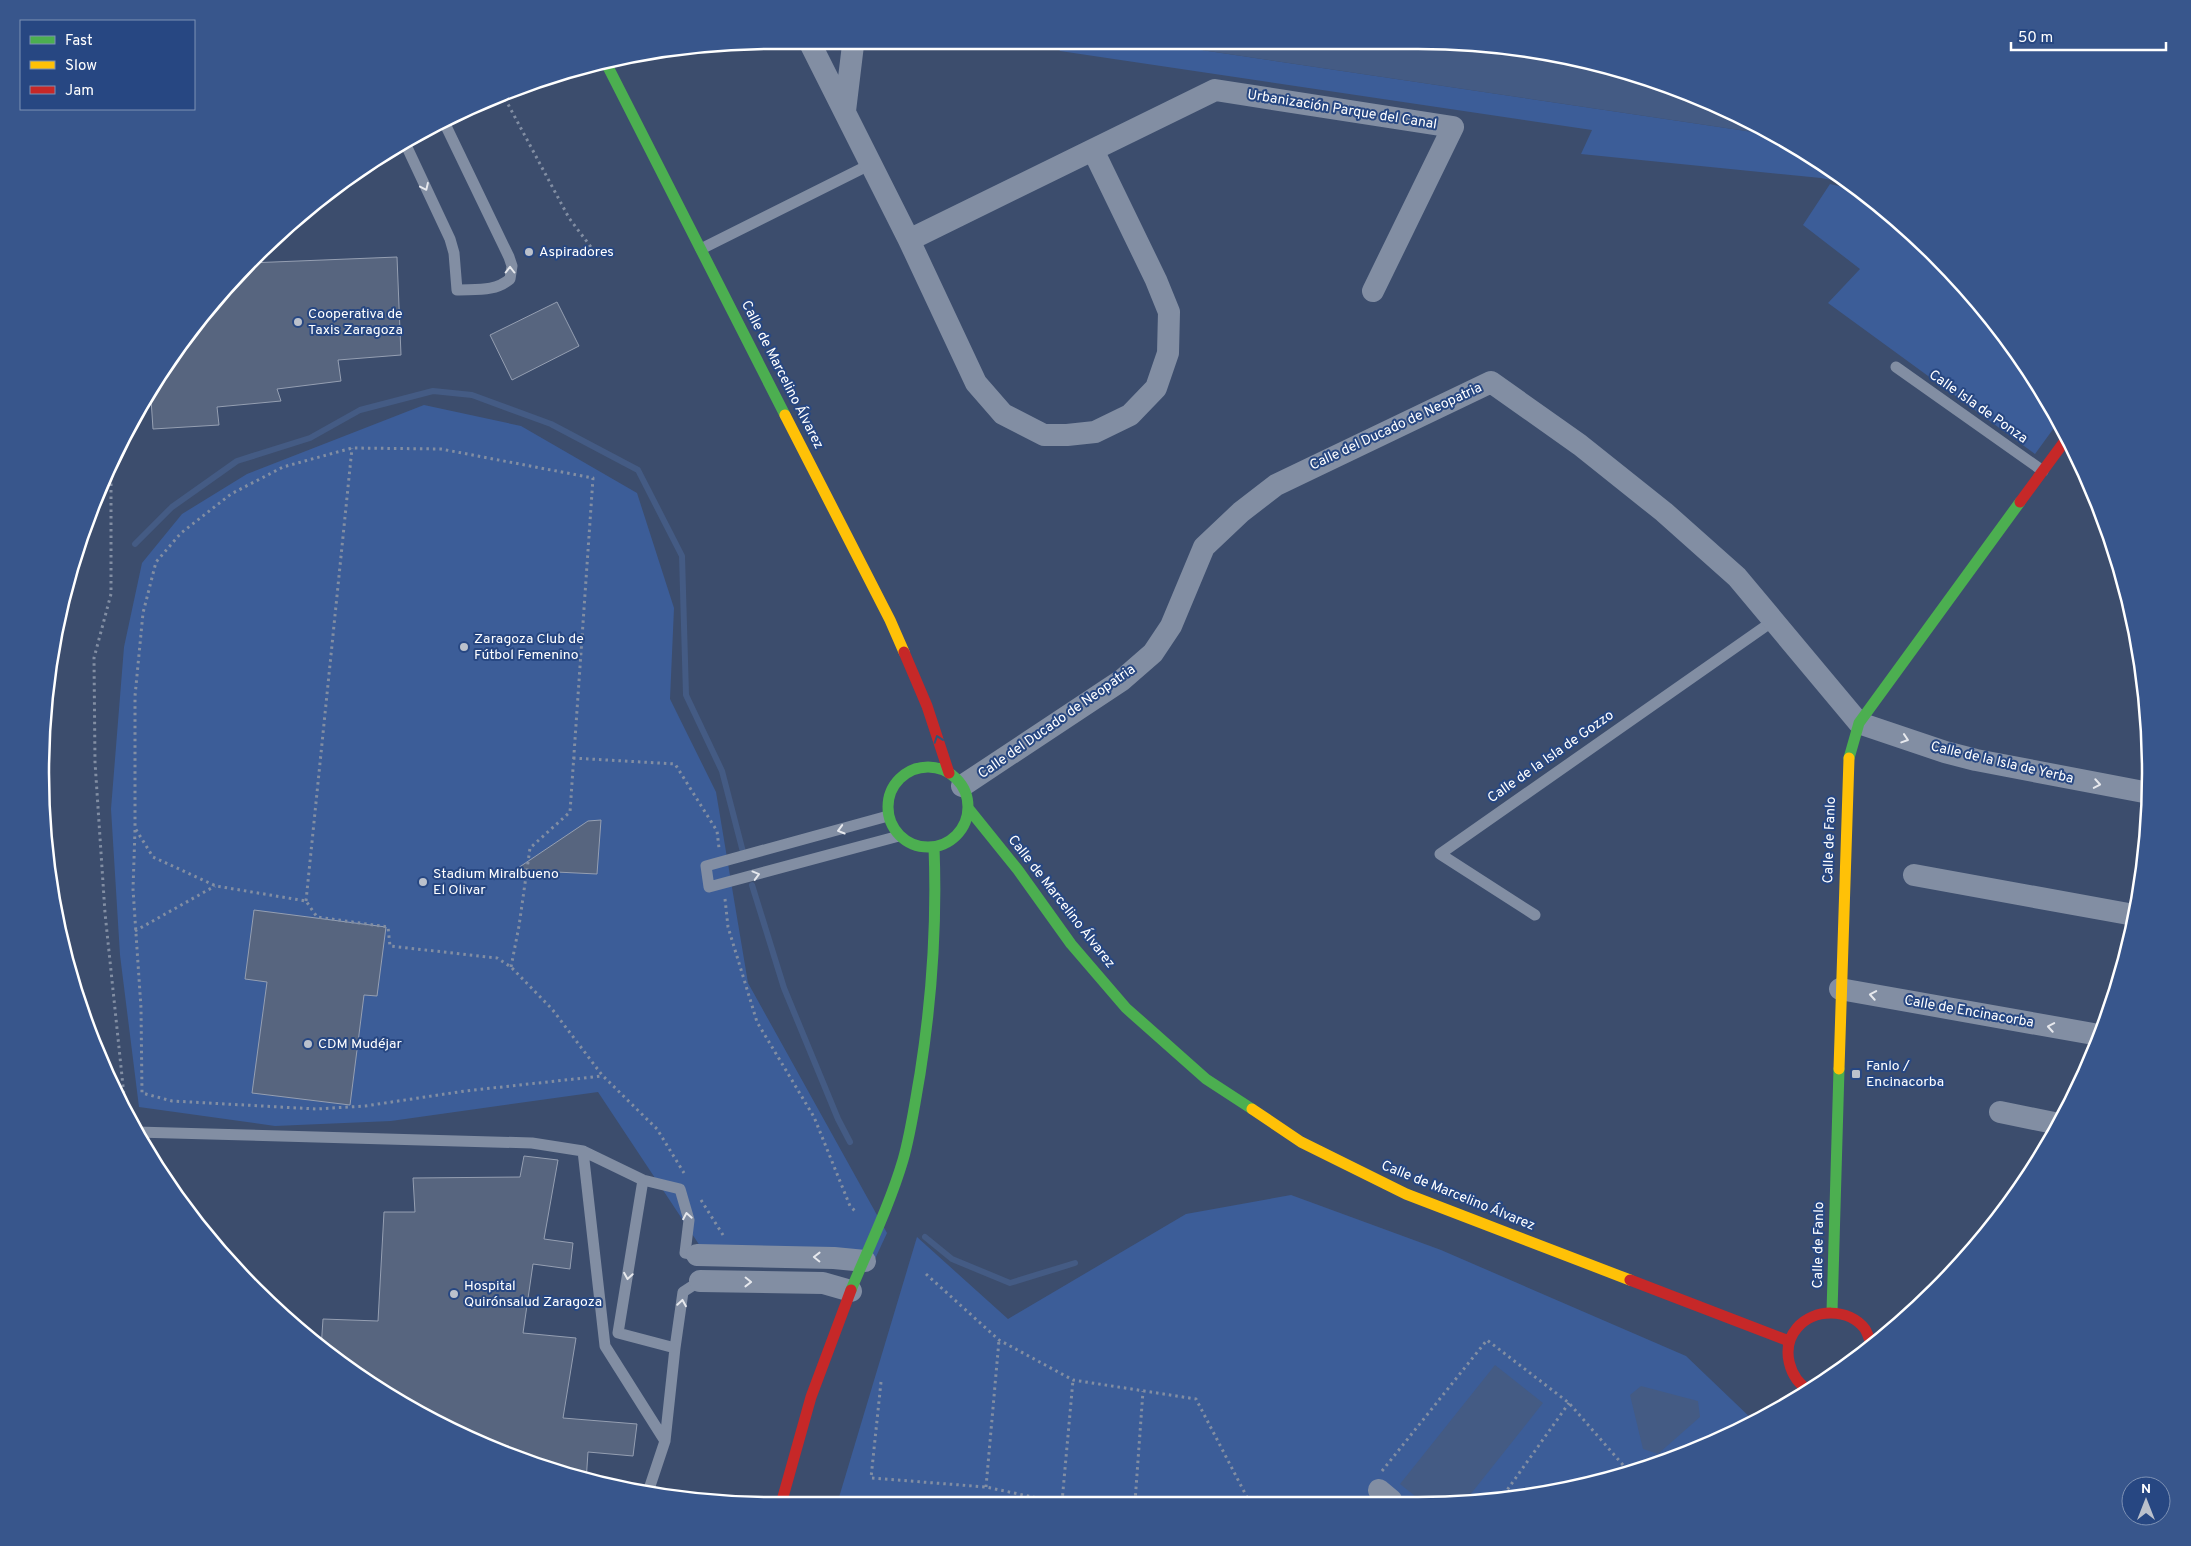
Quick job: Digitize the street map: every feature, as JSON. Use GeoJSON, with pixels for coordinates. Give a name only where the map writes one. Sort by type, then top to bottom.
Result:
{"type":"FeatureCollection","features":[{"type":"Feature","properties":{"kind":"street"},"geometry":{"type":"LineString","coordinates":[[813,49],[909,240],[976,383],[1003,414],[1044,435],[1095,432],[1130,415],[1156,388],[1168,353],[1169,312],[1093,150]]}},
{"type":"Feature","properties":{"kind":"street"},"geometry":{"type":"LineString","coordinates":[[844,111],[852,49]]}},
{"type":"Feature","properties":{"kind":"street","name":"Calle de Marcelino Álvarez"},"geometry":{"type":"LineString","coordinates":[[608,68],[890,620],[956,780],[967,797],[968,808],[1018,870],[1071,944],[1126,1008],[1206,1079],[1302,1142],[1406,1194],[1790,1341]]}},
{"type":"Feature","properties":{"kind":"street","name":"Urbanización Parque del Canal"},"geometry":{"type":"LineString","coordinates":[[909,240],[1215,90],[1452,127],[1373,291]]}},
{"type":"Feature","properties":{"kind":"street","name":"Calle del Ducado de Neopatria"},"geometry":{"type":"LineString","coordinates":[[956,780],[1122,680],[1154,653],[1171,626],[1204,547],[1241,512],[1276,485],[1491,382],[1580,445],[1664,512],[1737,577],[1859,723]]}},
{"type":"Feature","properties":{"kind":"street","name":"Calle de Fanlo"},"geometry":{"type":"LineString","coordinates":[[1832,1312],[1848,764],[1859,723],[2063,444]]}},
{"type":"Feature","properties":{"kind":"street","name":"Calle de Marcelino Álvarez"},"geometry":{"type":"LineString","coordinates":[[925,732],[927,706]]}},
{"type":"Feature","properties":{"kind":"street","name":"Calle de la Isla de Yerba"},"geometry":{"type":"LineString","coordinates":[[1859,723],[1945,752],[1976,760],[2142,792]]}},
{"type":"Feature","properties":{"kind":"street"},"geometry":{"type":"LineString","coordinates":[[956,780],[922,763],[911,770],[894,784],[887,805],[891,826],[909,844],[922,848],[934,848],[968,834],[968,808]]}},
{"type":"Feature","properties":{"kind":"street","name":"Calle de Marcelino Álvarez"},"geometry":{"type":"LineString","coordinates":[[968,834],[993,839]]}},
{"type":"Feature","properties":{"kind":"street"},"geometry":{"type":"LineString","coordinates":[[783,1497],[796,1443],[819,1372],[865,1261],[900,1169],[916,1097],[933,984],[937,892],[934,848]]}},
{"type":"Feature","properties":{"kind":"street"},"geometry":{"type":"LineString","coordinates":[[1914,875],[2128,913]]}},
{"type":"Feature","properties":{"kind":"street","name":"Calle de Encinacorba"},"geometry":{"type":"LineString","coordinates":[[1840,989],[2093,1035]]}},
{"type":"Feature","properties":{"kind":"street"},"geometry":{"type":"LineString","coordinates":[[2000,1112],[2052,1123]]}},
{"type":"Feature","properties":{"kind":"street"},"geometry":{"type":"LineString","coordinates":[[697,1255],[834,1258],[865,1261]]}},
{"type":"Feature","properties":{"kind":"street"},"geometry":{"type":"LineString","coordinates":[[700,1281],[823,1283],[851,1291]]}},
{"type":"Feature","properties":{"kind":"street"},"geometry":{"type":"LineString","coordinates":[[1803,1386],[1795,1379],[1787,1354],[1790,1341],[1796,1329],[1806,1319],[1819,1313],[1846,1314],[1857,1321],[1865,1330],[1869,1340]]}},
{"type":"Feature","properties":{"kind":"lane"},"geometry":{"type":"LineString","coordinates":[[407,148],[450,239],[454,253],[456,290],[489,289],[503,286],[510,279],[511,262],[446,127]]}},
{"type":"Feature","properties":{"kind":"lane"},"geometry":{"type":"LineString","coordinates":[[701,249],[871,164]]}},
{"type":"Feature","properties":{"kind":"lane","name":"Calle Isla de Ponza"},"geometry":{"type":"LineString","coordinates":[[1896,367],[2043,470]]}},
{"type":"Feature","properties":{"kind":"lane","name":"Calle de la Isla de Gozzo"},"geometry":{"type":"LineString","coordinates":[[1535,915],[1440,854],[1773,621]]}},
{"type":"Feature","properties":{"kind":"lane"},"geometry":{"type":"LineString","coordinates":[[888,816],[720,864],[706,866],[709,887],[899,836]]}},
{"type":"Feature","properties":{"kind":"lane"},"geometry":{"type":"LineString","coordinates":[[144,1132],[532,1143],[583,1151],[643,1180],[680,1189],[689,1220],[685,1253],[697,1255]]}},
{"type":"Feature","properties":{"kind":"lane"},"geometry":{"type":"LineString","coordinates":[[583,1151],[605,1346],[665,1441]]}},
{"type":"Feature","properties":{"kind":"lane"},"geometry":{"type":"LineString","coordinates":[[643,1180],[618,1334],[675,1348]]}},
{"type":"Feature","properties":{"kind":"lane"},"geometry":{"type":"LineString","coordinates":[[650,1486],[665,1441],[683,1292],[700,1281]]}},
{"type":"Feature","properties":{"kind":"path"},"geometry":{"type":"LineString","coordinates":[[506,100],[569,218],[600,259]]}},
{"type":"Feature","properties":{"kind":"path"},"geometry":{"type":"LineString","coordinates":[[352,448],[306,901],[317,917],[388,927],[390,946],[497,958],[511,967],[552,1009],[602,1075],[657,1129],[686,1176]]}},
{"type":"Feature","properties":{"kind":"path"},"geometry":{"type":"LineString","coordinates":[[511,967],[530,848],[570,812],[593,478],[441,449],[352,448],[283,467],[230,494],[181,533],[156,562],[143,613],[135,696],[133,888],[141,1008],[142,1093],[172,1101],[316,1109],[365,1106],[465,1091],[602,1075]]}},
{"type":"Feature","properties":{"kind":"path"},"geometry":{"type":"LineString","coordinates":[[111,480],[111,594],[94,658],[95,762],[105,913],[123,1094]]}},
{"type":"Feature","properties":{"kind":"path"},"geometry":{"type":"LineString","coordinates":[[573,758],[675,764],[717,831],[720,864]]}},
{"type":"Feature","properties":{"kind":"path"},"geometry":{"type":"LineString","coordinates":[[135,828],[153,858],[216,886],[306,901]]}},
{"type":"Feature","properties":{"kind":"path"},"geometry":{"type":"LineString","coordinates":[[723,884],[728,927],[757,1022],[814,1117],[850,1206],[855,1211]]}},
{"type":"Feature","properties":{"kind":"path"},"geometry":{"type":"LineString","coordinates":[[135,931],[216,886]]}},
{"type":"Feature","properties":{"kind":"path"},"geometry":{"type":"LineString","coordinates":[[696,1192],[726,1240]]}},
{"type":"Feature","properties":{"kind":"path"},"geometry":{"type":"LineString","coordinates":[[926,1274],[999,1340],[1073,1380],[1196,1399],[1247,1497]]}},
{"type":"Feature","properties":{"kind":"path"},"geometry":{"type":"LineString","coordinates":[[986,1487],[999,1340]]}},
{"type":"Feature","properties":{"kind":"path"},"geometry":{"type":"LineString","coordinates":[[1385,1495],[1378,1476],[1487,1340],[1569,1403],[1625,1467]]}},
{"type":"Feature","properties":{"kind":"path"},"geometry":{"type":"LineString","coordinates":[[1062,1497],[1073,1380]]}},
{"type":"Feature","properties":{"kind":"path"},"geometry":{"type":"LineString","coordinates":[[880,1382],[872,1478],[986,1487],[1033,1497]]}},
{"type":"Feature","properties":{"kind":"path"},"geometry":{"type":"LineString","coordinates":[[1135,1497],[1143,1391]]}},
{"type":"Feature","properties":{"kind":"path"},"geometry":{"type":"LineString","coordinates":[[1506,1492],[1569,1403]]}},
{"type":"Feature","properties":{"kind":"shaded area"},"geometry":{"type":"Polygon","coordinates":[[[1059,49],[1195,49],[1755,132],[1834,180],[1581,154],[1592,130],[1060,51],[1059,49]]]}},
{"type":"Feature","properties":{"kind":"shaded area"},"geometry":{"type":"Polygon","coordinates":[[[1195,49],[1418,49],[1465,50],[1513,55],[1605,73],[1651,87],[1695,104],[1755,132],[1195,49]]]}},
{"type":"Feature","properties":{"kind":"shaded area"},"geometry":{"type":"Polygon","coordinates":[[[1830,184],[1843,187],[1896,228],[1930,261],[1963,295],[1993,332],[2020,371],[2054,428],[2035,454],[1828,303],[1860,269],[1803,225],[1830,184]]]}},
{"type":"Feature","properties":{"kind":"shaded area","name":"Stadium Miralbueno El Olivar"},"geometry":{"type":"Polygon","coordinates":[[[424,405],[521,426],[637,493],[674,608],[670,699],[716,792],[748,983],[887,1233],[874,1261],[704,1252],[598,1092],[391,1121],[275,1126],[139,1107],[120,955],[111,809],[124,647],[142,563],[182,514],[247,474],[424,405]]]}},
{"type":"Feature","properties":{"kind":"shaded area"},"geometry":{"type":"Polygon","coordinates":[[[1291,1195],[1441,1250],[1686,1356],[1749,1417],[1695,1442],[1651,1459],[1605,1473],[1513,1491],[1465,1496],[839,1497],[917,1237],[1008,1319],[1186,1214],[1291,1195]]]}},
{"type":"Feature","properties":{"kind":"shaded area"},"geometry":{"type":"Polygon","coordinates":[[[1495,1365],[1543,1403],[1470,1496],[1416,1497],[1400,1484],[1495,1365]]]}},
{"type":"Feature","properties":{"kind":"shaded area"},"geometry":{"type":"Polygon","coordinates":[[[1641,1386],[1698,1401],[1700,1417],[1658,1454],[1643,1449],[1630,1395],[1641,1386]]]}},
{"type":"Feature","properties":{"kind":"building","name":"Cooperativa de Taxis Zaragoza"},"geometry":{"type":"Polygon","coordinates":[[[397,257],[401,355],[338,360],[341,381],[277,389],[281,401],[217,407],[219,425],[153,429],[151,403],[171,371],[198,332],[228,295],[259,263],[397,257]]]}},
{"type":"Feature","properties":{"kind":"building"},"geometry":{"type":"Polygon","coordinates":[[[557,302],[579,346],[512,380],[490,335],[557,302]]]}},
{"type":"Feature","properties":{"kind":"building"},"geometry":{"type":"Polygon","coordinates":[[[601,820],[597,874],[515,870],[588,821],[601,820]]]}},
{"type":"Feature","properties":{"kind":"building"},"geometry":{"type":"Polygon","coordinates":[[[254,910],[386,927],[377,996],[364,995],[350,1105],[252,1093],[267,982],[245,979],[254,910]]]}},
{"type":"Feature","properties":{"kind":"building","name":"Hospital Quirónsalud Zaragoza"},"geometry":{"type":"Polygon","coordinates":[[[524,1156],[558,1160],[544,1239],[573,1243],[570,1269],[533,1264],[523,1333],[576,1338],[563,1418],[637,1424],[633,1456],[588,1452],[587,1473],[540,1459],[453,1423],[371,1375],[322,1340],[323,1319],[378,1321],[384,1212],[415,1212],[413,1178],[520,1177],[524,1156]]]}},
{"type":"Feature","properties":{"kind":"waterway"},"geometry":{"type":"LineString","coordinates":[[135,544],[172,507],[237,461],[310,438],[360,410],[433,391],[472,395],[551,424],[638,470],[682,556],[686,695],[722,771],[743,852]]}},
{"type":"Feature","properties":{"kind":"waterway"},"geometry":{"type":"LineString","coordinates":[[752,885],[784,988],[838,1119],[850,1142]]}},
{"type":"Feature","properties":{"kind":"waterway"},"geometry":{"type":"LineString","coordinates":[[925,1237],[952,1259],[1010,1283],[1075,1263]]}},
{"type":"Feature","properties":{"kind":"traffic: fast"},"geometry":{"type":"LineString","coordinates":[[609,68],[785,415]]}},
{"type":"Feature","properties":{"kind":"traffic: fast"},"geometry":{"type":"LineString","coordinates":[[1849,758],[1859,723],[2020,502]]}},
{"type":"Feature","properties":{"kind":"traffic: fast"},"geometry":{"type":"LineString","coordinates":[[920,767],[936,767],[957,778],[968,799],[968,807],[968,815],[957,836],[936,847],[920,847],[906,841],[894,829],[888,815],[888,799],[894,785],[906,773],[920,767]]}},
{"type":"Feature","properties":{"kind":"traffic: fast"},"geometry":{"type":"LineString","coordinates":[[968,808],[1018,870],[1071,944],[1126,1008],[1206,1079],[1252,1109]]}},
{"type":"Feature","properties":{"kind":"traffic: fast"},"geometry":{"type":"LineString","coordinates":[[851,1290],[898,1176],[913,1117],[924,1046],[930,989],[935,904],[934,847]]}},
{"type":"Feature","properties":{"kind":"traffic: fast"},"geometry":{"type":"LineString","coordinates":[[1832,1312],[1839,1069]]}},
{"type":"Feature","properties":{"kind":"traffic: slow"},"geometry":{"type":"LineString","coordinates":[[785,415],[890,620],[904,652]]}},
{"type":"Feature","properties":{"kind":"traffic: slow"},"geometry":{"type":"LineString","coordinates":[[1839,1069],[1849,758]]}},
{"type":"Feature","properties":{"kind":"traffic: slow"},"geometry":{"type":"LineString","coordinates":[[1252,1109],[1301,1142],[1406,1194],[1630,1280]]}},
{"type":"Feature","properties":{"kind":"traffic: jam"},"geometry":{"type":"LineString","coordinates":[[2020,502],[2063,444]]}},
{"type":"Feature","properties":{"kind":"traffic: jam"},"geometry":{"type":"LineString","coordinates":[[904,652],[927,706],[949,773]]}},
{"type":"Feature","properties":{"kind":"traffic: jam"},"geometry":{"type":"LineString","coordinates":[[1630,1280],[1789,1341]]}},
{"type":"Feature","properties":{"kind":"traffic: jam"},"geometry":{"type":"LineString","coordinates":[[783,1497],[811,1397],[851,1290]]}},
{"type":"Feature","properties":{"kind":"traffic: jam"},"geometry":{"type":"LineString","coordinates":[[1803,1386],[1792,1371],[1788,1354],[1792,1336],[1804,1321],[1822,1314],[1841,1314],[1858,1322],[1865,1329],[1869,1339]]}},
{"type":"Feature","properties":{"kind":"place","name":"Aspiradores"},"geometry":{"type":"Point","coordinates":[529,252]}},
{"type":"Feature","properties":{"kind":"place","name":"Cooperativa de Taxis Zaragoza"},"geometry":{"type":"Point","coordinates":[298,322]}},
{"type":"Feature","properties":{"kind":"place","name":"Zaragoza Club de Fútbol Femenino"},"geometry":{"type":"Point","coordinates":[464,647]}},
{"type":"Feature","properties":{"kind":"place","name":"Stadium Miralbueno El Olivar"},"geometry":{"type":"Point","coordinates":[423,882]}},
{"type":"Feature","properties":{"kind":"place","name":"CDM Mudéjar"},"geometry":{"type":"Point","coordinates":[308,1044]}},
{"type":"Feature","properties":{"kind":"place","name":"Fanlo / Encinacorba"},"geometry":{"type":"Point","coordinates":[1856,1074]}},
{"type":"Feature","properties":{"kind":"place","name":"Hospital Quirónsalud Zaragoza"},"geometry":{"type":"Point","coordinates":[454,1294]}}]}
